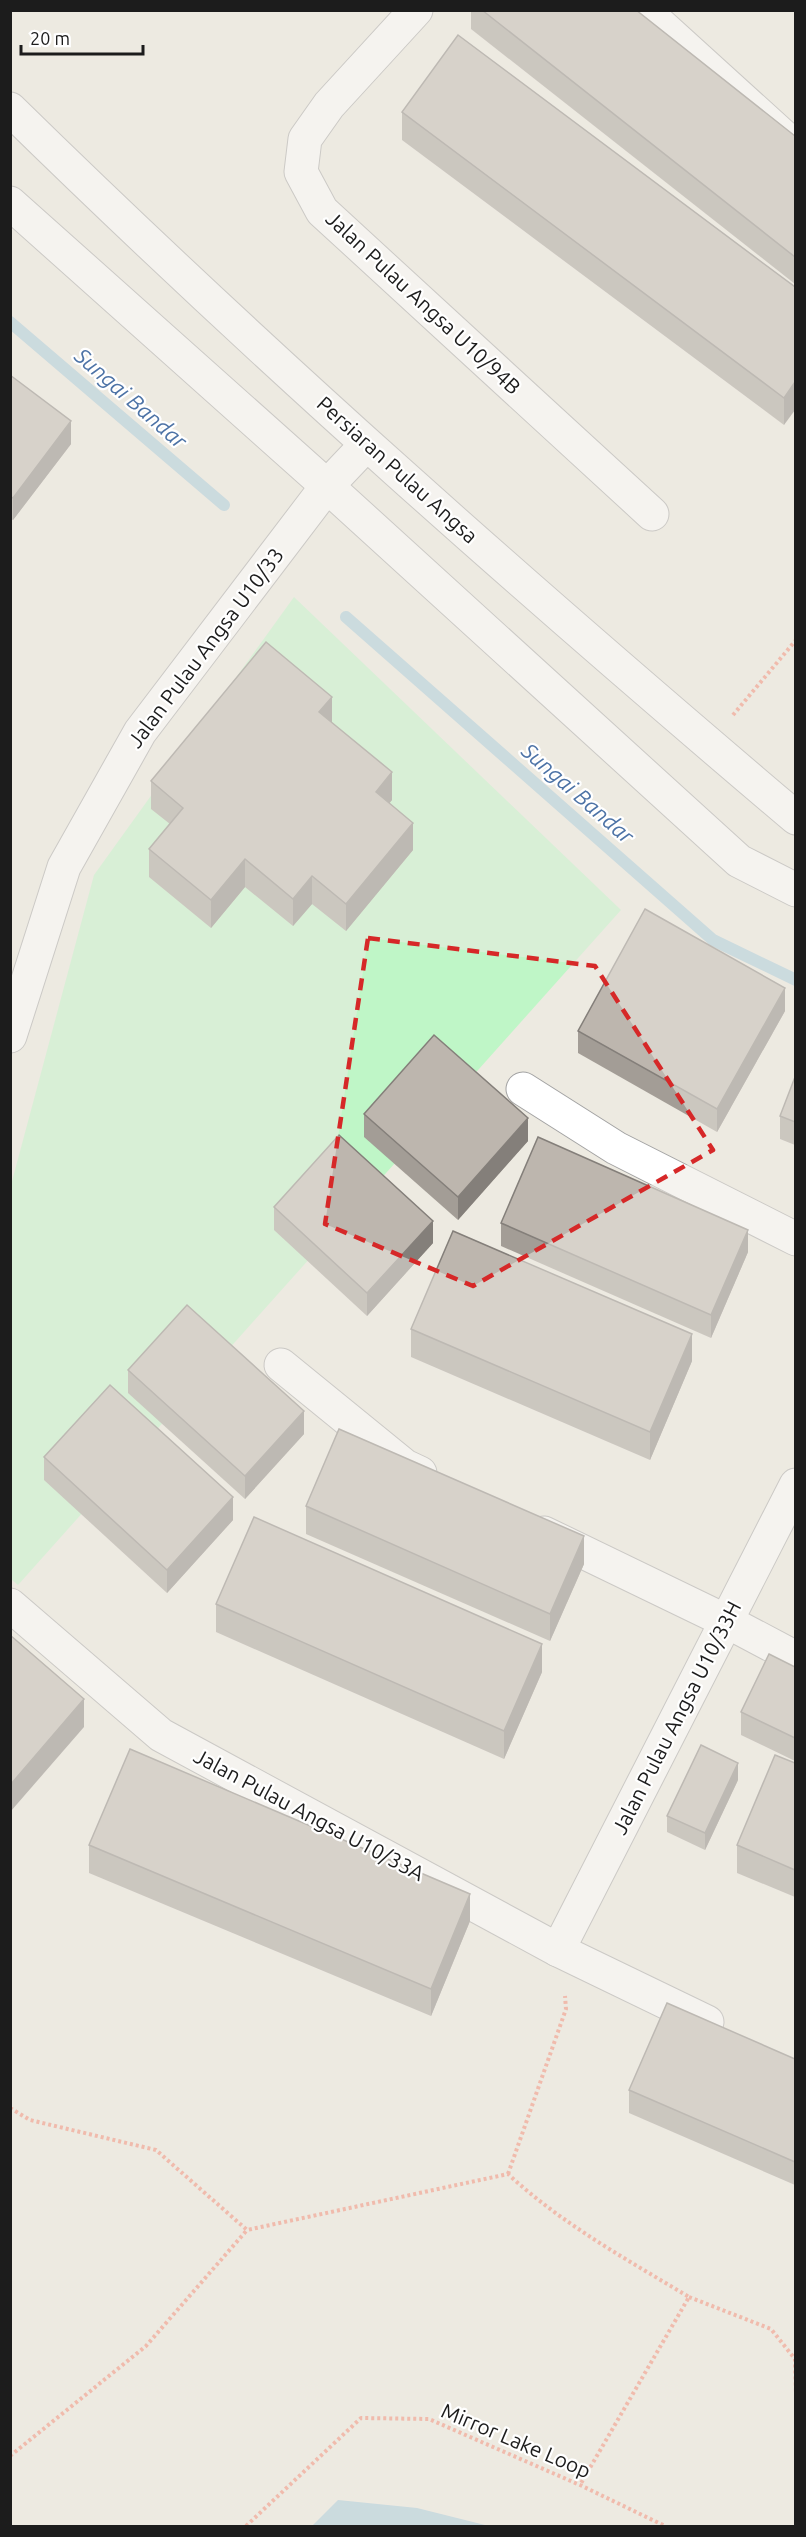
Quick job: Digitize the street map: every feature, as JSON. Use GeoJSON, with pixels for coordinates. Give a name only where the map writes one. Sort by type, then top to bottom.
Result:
{"type":"FeatureCollection","features":[{"type":"Feature","properties":{"kind":"street","name":"Jalan Pulau Angsa U10/94B"},"geometry":{"type":"LineString","coordinates":[[416,10],[329,105],[305,139],[301,172],[322,211],[652,514]]}},
{"type":"Feature","properties":{"kind":"street"},"geometry":{"type":"LineString","coordinates":[[644,10],[795,148]]}},
{"type":"Feature","properties":{"kind":"street","name":"Persiaran Pulau Angsa"},"geometry":{"type":"LineString","coordinates":[[10,109],[119,216],[366,445],[795,818]]}},
{"type":"Feature","properties":{"kind":"street"},"geometry":{"type":"LineString","coordinates":[[10,203],[327,486],[739,861],[795,890]]}},
{"type":"Feature","properties":{"kind":"street","name":"Jalan Pulau Angsa U10/33"},"geometry":{"type":"LineString","coordinates":[[10,1036],[64,867],[140,732],[327,486],[366,445]]}},
{"type":"Feature","properties":{"kind":"street"},"geometry":{"type":"LineString","coordinates":[[523,1089],[616,1148],[795,1239]]}},
{"type":"Feature","properties":{"kind":"street"},"geometry":{"type":"LineString","coordinates":[[281,1365],[405,1466],[448,1487]]}},
{"type":"Feature","properties":{"kind":"street","name":"Jalan Pulau Angsa U10/33H"},"geometry":{"type":"LineString","coordinates":[[558,1950],[795,1485]]}},
{"type":"Feature","properties":{"kind":"street"},"geometry":{"type":"LineString","coordinates":[[512,1518],[726,1621],[795,1658]]}},
{"type":"Feature","properties":{"kind":"street","name":"Jalan Pulau Angsa U10/33A"},"geometry":{"type":"LineString","coordinates":[[10,1605],[161,1736],[558,1950],[734,2035]]}},
{"type":"Feature","properties":{"kind":"path"},"geometry":{"type":"LineString","coordinates":[[709,745],[795,640]]}},
{"type":"Feature","properties":{"kind":"path"},"geometry":{"type":"LineString","coordinates":[[508,2174],[567,2009],[558,1950]]}},
{"type":"Feature","properties":{"kind":"path"},"geometry":{"type":"LineString","coordinates":[[10,2108],[30,2120],[156,2150],[247,2230]]}},
{"type":"Feature","properties":{"kind":"path"},"geometry":{"type":"LineString","coordinates":[[10,2456],[146,2346],[247,2230],[508,2174]]}},
{"type":"Feature","properties":{"kind":"path"},"geometry":{"type":"LineString","coordinates":[[508,2174],[537,2201],[590,2238],[688,2297],[771,2329],[795,2359],[795,2394]]}},
{"type":"Feature","properties":{"kind":"path"},"geometry":{"type":"LineString","coordinates":[[580,2485],[688,2297]]}},
{"type":"Feature","properties":{"kind":"path","name":"Mirror Lake Loop"},"geometry":{"type":"LineString","coordinates":[[246,2526],[361,2418],[429,2419],[580,2485],[665,2526]]}},
{"type":"Feature","properties":{"kind":"highlighted area"},"geometry":{"type":"Polygon","coordinates":[[[368,938],[595,966],[713,1150],[473,1286],[325,1224],[368,938]]]}},
{"type":"Feature","properties":{"kind":"green space"},"geometry":{"type":"Polygon","coordinates":[[[294,597],[621,910],[18,1585],[11,1579],[11,1185],[94,875],[294,597]]]}},
{"type":"Feature","properties":{"kind":"water"},"geometry":{"type":"Polygon","coordinates":[[[338,2500],[417,2508],[489,2526],[312,2526],[338,2500]]]}},
{"type":"Feature","properties":{"kind":"building"},"geometry":{"type":"Polygon","coordinates":[[[482,10],[636,10],[795,136],[795,257],[482,10]]]}},
{"type":"Feature","properties":{"kind":"building"},"geometry":{"type":"Polygon","coordinates":[[[458,35],[795,287],[795,382],[784,398],[402,112],[458,35]]]}},
{"type":"Feature","properties":{"kind":"building"},"geometry":{"type":"Polygon","coordinates":[[[10,375],[71,421],[13,498],[10,496],[10,375]]]}},
{"type":"Feature","properties":{"kind":"building"},"geometry":{"type":"Polygon","coordinates":[[[266,642],[332,697],[319,712],[392,772],[376,792],[413,823],[346,904],[312,876],[293,899],[245,859],[211,900],[149,849],[183,808],[151,781],[266,642]]]}},
{"type":"Feature","properties":{"kind":"building"},"geometry":{"type":"Polygon","coordinates":[[[645,909],[785,988],[717,1109],[578,1031],[645,909]]]}},
{"type":"Feature","properties":{"kind":"building"},"geometry":{"type":"Polygon","coordinates":[[[434,1035],[528,1118],[458,1197],[364,1114],[434,1035]]]}},
{"type":"Feature","properties":{"kind":"building"},"geometry":{"type":"Polygon","coordinates":[[[795,1077],[795,1122],[780,1116],[795,1077]]]}},
{"type":"Feature","properties":{"kind":"building"},"geometry":{"type":"Polygon","coordinates":[[[339,1135],[433,1221],[367,1293],[274,1207],[339,1135]]]}},
{"type":"Feature","properties":{"kind":"building"},"geometry":{"type":"Polygon","coordinates":[[[538,1137],[748,1230],[711,1315],[501,1223],[538,1137]]]}},
{"type":"Feature","properties":{"kind":"building"},"geometry":{"type":"Polygon","coordinates":[[[453,1231],[692,1334],[650,1432],[411,1329],[453,1231]]]}},
{"type":"Feature","properties":{"kind":"building"},"geometry":{"type":"Polygon","coordinates":[[[187,1305],[304,1411],[245,1476],[128,1370],[187,1305]]]}},
{"type":"Feature","properties":{"kind":"building"},"geometry":{"type":"Polygon","coordinates":[[[110,1385],[233,1497],[167,1570],[44,1457],[110,1385]]]}},
{"type":"Feature","properties":{"kind":"building"},"geometry":{"type":"Polygon","coordinates":[[[339,1429],[584,1536],[550,1614],[306,1506],[339,1429]]]}},
{"type":"Feature","properties":{"kind":"building"},"geometry":{"type":"Polygon","coordinates":[[[254,1517],[542,1644],[504,1731],[216,1604],[254,1517]]]}},
{"type":"Feature","properties":{"kind":"building"},"geometry":{"type":"Polygon","coordinates":[[[10,1635],[84,1699],[11,1784],[10,1783],[10,1635]]]}},
{"type":"Feature","properties":{"kind":"building"},"geometry":{"type":"Polygon","coordinates":[[[769,1654],[795,1667],[795,1738],[741,1712],[769,1654]]]}},
{"type":"Feature","properties":{"kind":"building"},"geometry":{"type":"Polygon","coordinates":[[[701,1745],[738,1763],[705,1833],[667,1816],[701,1745]]]}},
{"type":"Feature","properties":{"kind":"building"},"geometry":{"type":"Polygon","coordinates":[[[130,1749],[470,1894],[431,1989],[89,1845],[130,1749]]]}},
{"type":"Feature","properties":{"kind":"building"},"geometry":{"type":"Polygon","coordinates":[[[775,1755],[795,1763],[795,1870],[737,1845],[775,1755]]]}},
{"type":"Feature","properties":{"kind":"building"},"geometry":{"type":"Polygon","coordinates":[[[667,2003],[795,2059],[795,2162],[629,2090],[667,2003]]]}},
{"type":"Feature","properties":{"kind":"waterway","name":"Sungai Bandar"},"geometry":{"type":"LineString","coordinates":[[10,322],[224,505]]}},
{"type":"Feature","properties":{"kind":"waterway","name":"Sungai Bandar"},"geometry":{"type":"LineString","coordinates":[[346,617],[713,940],[796,980]]}}]}
